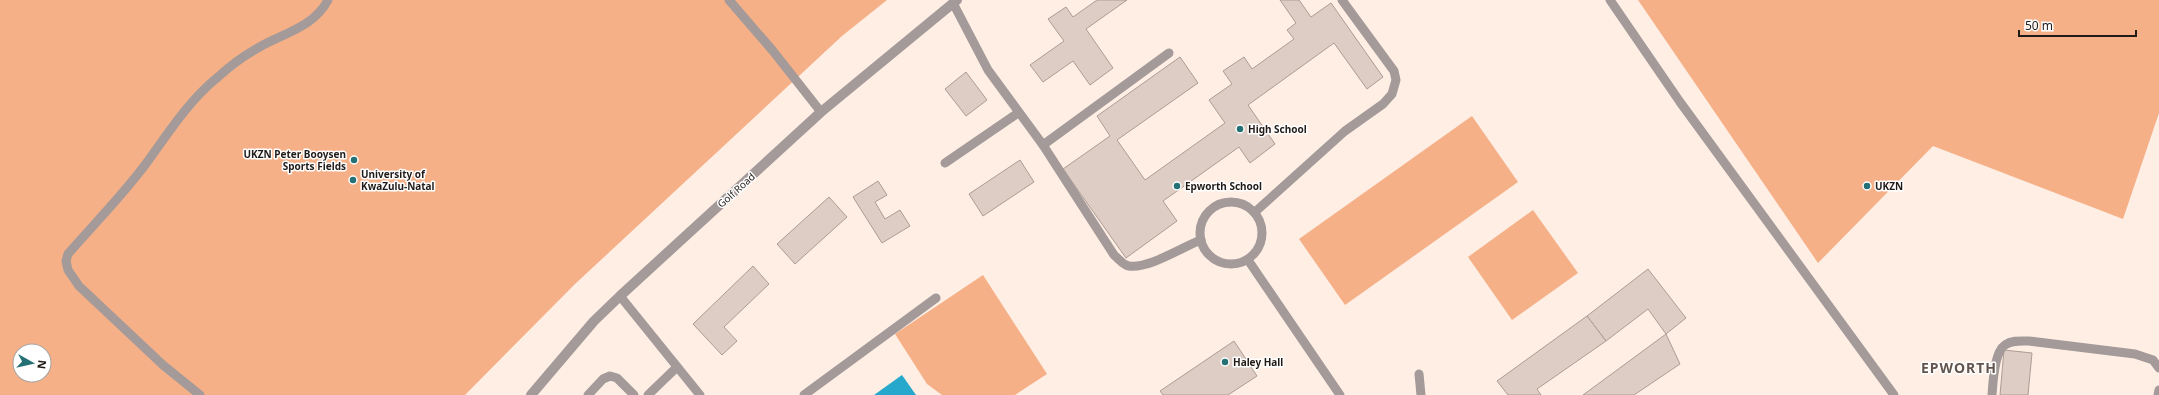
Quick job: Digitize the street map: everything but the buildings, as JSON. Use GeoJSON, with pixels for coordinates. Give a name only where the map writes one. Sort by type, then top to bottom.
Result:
{"type":"FeatureCollection","features":[{"type":"Feature","properties":{"kind":"street","name":"Golf Road"},"geometry":{"type":"LineString","coordinates":[[531,395],[594,321],[620,296],[821,112],[955,2]]}},
{"type":"Feature","properties":{"kind":"lane"},"geometry":{"type":"LineString","coordinates":[[200,395],[163,365],[79,286],[68,270],[66,261],[68,254],[120,196],[168,131],[212,82],[235,62],[264,44],[304,26],[323,9],[328,0]]}},
{"type":"Feature","properties":{"kind":"lane"},"geometry":{"type":"LineString","coordinates":[[729,0],[773,51],[821,112]]}},
{"type":"Feature","properties":{"kind":"lane"},"geometry":{"type":"LineString","coordinates":[[1255,212],[1345,131],[1383,104],[1392,94],[1396,80],[1394,71],[1342,0]]}},
{"type":"Feature","properties":{"kind":"lane"},"geometry":{"type":"LineString","coordinates":[[1610,0],[1680,102],[1894,395]]}},
{"type":"Feature","properties":{"kind":"lane"},"geometry":{"type":"LineString","coordinates":[[955,2],[988,70],[1018,113],[1043,145],[1114,255],[1123,263],[1130,266],[1161,259],[1201,240]]}},
{"type":"Feature","properties":{"kind":"lane"},"geometry":{"type":"LineString","coordinates":[[1043,145],[1169,53]]}},
{"type":"Feature","properties":{"kind":"lane"},"geometry":{"type":"LineString","coordinates":[[945,163],[1018,113]]}},
{"type":"Feature","properties":{"kind":"lane"},"geometry":{"type":"LineString","coordinates":[[1227,202],[1237,202],[1247,206],[1255,212],[1260,221],[1262,232],[1261,243],[1256,253],[1248,260],[1229,265],[1219,262],[1210,257],[1204,249],[1201,240],[1200,230],[1203,220],[1209,211],[1217,205],[1227,202]]}},
{"type":"Feature","properties":{"kind":"lane"},"geometry":{"type":"LineString","coordinates":[[1248,260],[1340,395]]}},
{"type":"Feature","properties":{"kind":"lane"},"geometry":{"type":"LineString","coordinates":[[620,296],[700,395]]}},
{"type":"Feature","properties":{"kind":"lane"},"geometry":{"type":"LineString","coordinates":[[804,395],[936,298]]}},
{"type":"Feature","properties":{"kind":"lane"},"geometry":{"type":"LineString","coordinates":[[1992,395],[1997,356],[2001,348],[2006,344],[2016,341],[2029,341],[2135,354],[2154,360],[2159,368]]}},
{"type":"Feature","properties":{"kind":"lane"},"geometry":{"type":"LineString","coordinates":[[648,395],[677,366]]}},
{"type":"Feature","properties":{"kind":"lane"},"geometry":{"type":"LineString","coordinates":[[1419,374],[1421,395]]}},
{"type":"Feature","properties":{"kind":"lane"},"geometry":{"type":"LineString","coordinates":[[588,395],[603,379],[610,376],[617,378],[634,395]]}},
{"type":"Feature","properties":{"kind":"lane"},"geometry":{"type":"LineString","coordinates":[[2158,395],[2159,390]]}},
{"type":"Feature","properties":{"kind":"shaded area","name":"UKZN Peter Booysen Sports Fields"},"geometry":{"type":"Polygon","coordinates":[[[0,0],[887,0],[842,36],[575,284],[465,395],[0,395],[0,0]]]}},
{"type":"Feature","properties":{"kind":"shaded area"},"geometry":{"type":"Polygon","coordinates":[[[1638,0],[2159,0],[2159,113],[2123,219],[1933,146],[1818,263],[1638,0]]]}},
{"type":"Feature","properties":{"kind":"shaded area"},"geometry":{"type":"Polygon","coordinates":[[[1472,116],[1518,182],[1345,305],[1299,239],[1472,116]]]}},
{"type":"Feature","properties":{"kind":"shaded area"},"geometry":{"type":"Polygon","coordinates":[[[1533,210],[1578,273],[1512,320],[1468,257],[1533,210]]]}},
{"type":"Feature","properties":{"kind":"shaded area"},"geometry":{"type":"Polygon","coordinates":[[[983,275],[1047,374],[1015,395],[942,395],[927,384],[895,334],[983,275]]]}},
{"type":"Feature","properties":{"kind":"water"},"geometry":{"type":"Polygon","coordinates":[[[902,375],[916,395],[874,395],[902,375]]]}},
{"type":"Feature","properties":{"kind":"place","name":"High School"},"geometry":{"type":"Point","coordinates":[1240,129]}},
{"type":"Feature","properties":{"kind":"place","name":"UKZN Peter Booysen Sports Fields"},"geometry":{"type":"Point","coordinates":[354,160]}},
{"type":"Feature","properties":{"kind":"place","name":"University of KwaZulu-Natal"},"geometry":{"type":"Point","coordinates":[353,180]}},
{"type":"Feature","properties":{"kind":"place","name":"Epworth School"},"geometry":{"type":"Point","coordinates":[1177,186]}},
{"type":"Feature","properties":{"kind":"place","name":"UKZN"},"geometry":{"type":"Point","coordinates":[1867,186]}},
{"type":"Feature","properties":{"kind":"place","name":"Haley Hall"},"geometry":{"type":"Point","coordinates":[1225,362]}},
{"type":"Feature","properties":{"kind":"district","name":"EPWORTH"},"geometry":{"type":"Point","coordinates":[1959,367]}}]}
